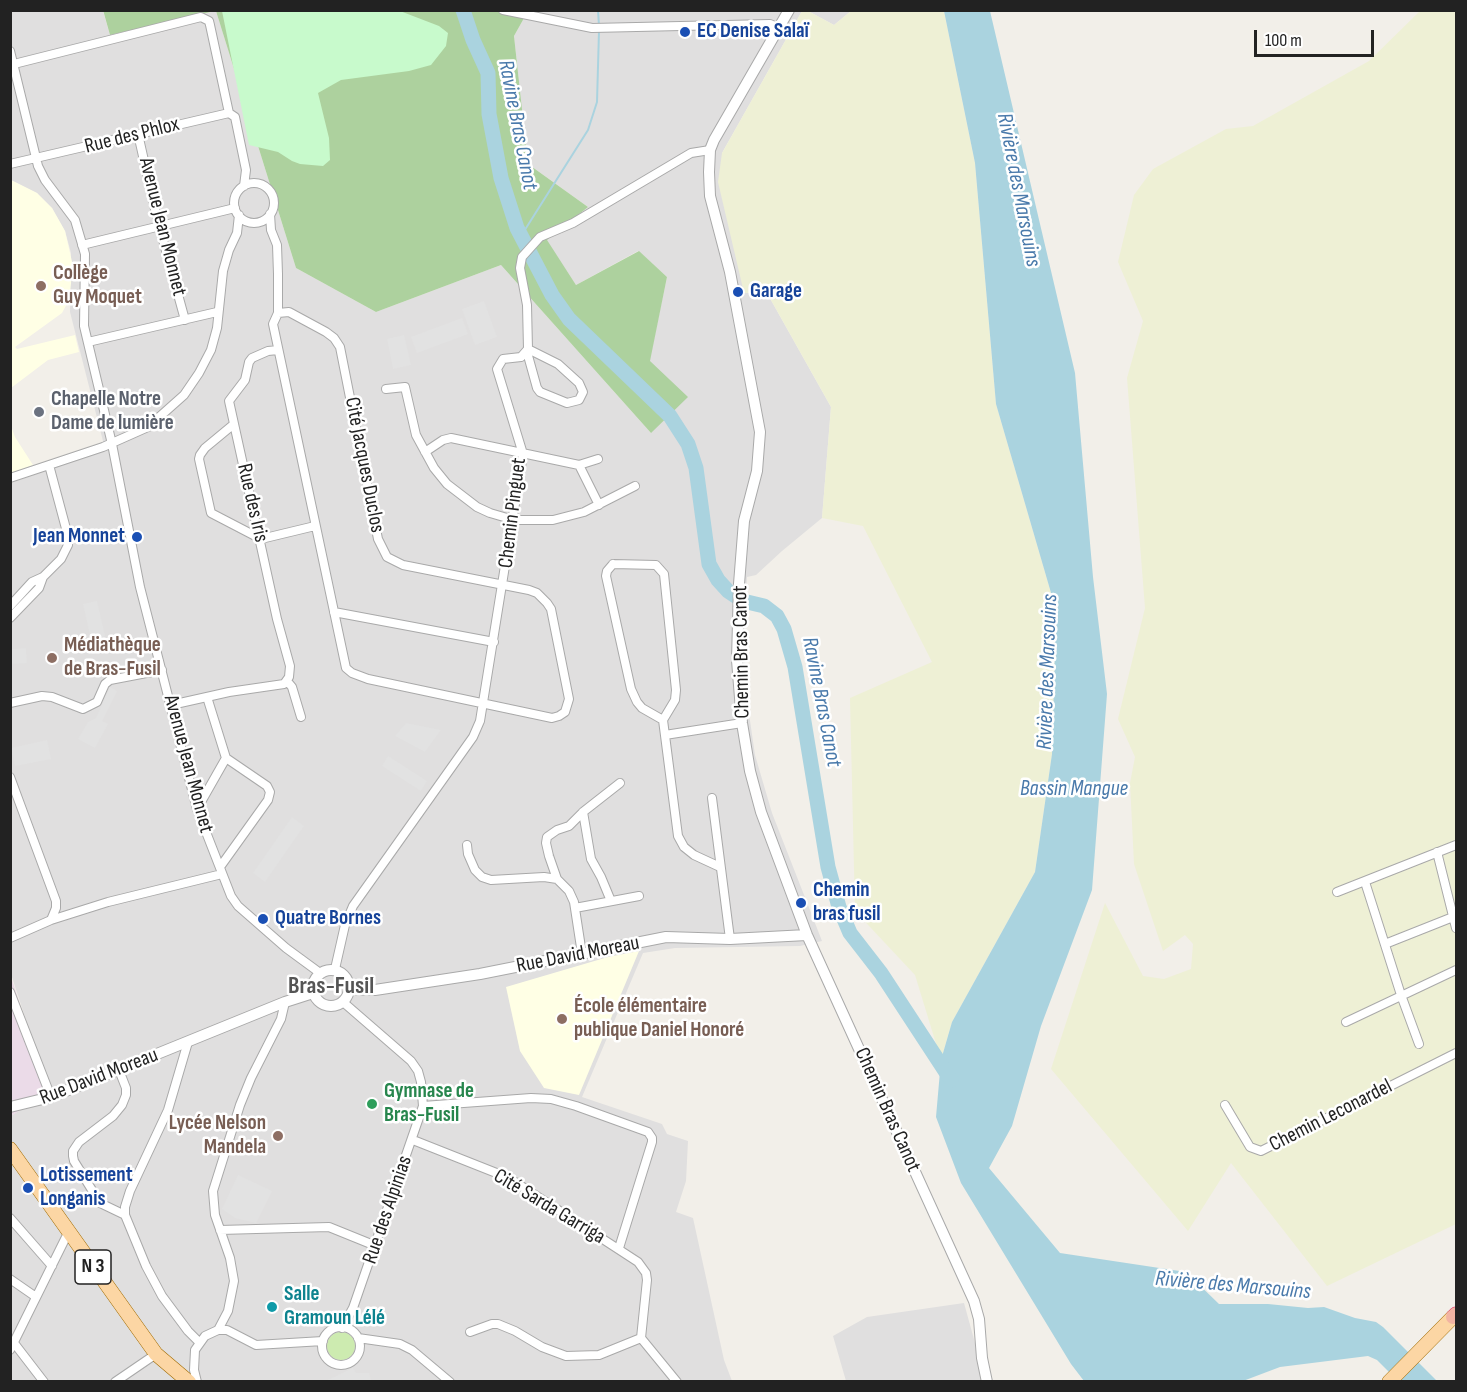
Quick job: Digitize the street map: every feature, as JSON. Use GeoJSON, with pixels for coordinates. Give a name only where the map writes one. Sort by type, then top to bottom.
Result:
{"type":"FeatureCollection","features":[{"type":"Feature","properties":{"kind":"main road","name":"N 3"},"geometry":{"type":"LineString","coordinates":[[12,1152],[156,1354],[184,1379]]}},
{"type":"Feature","properties":{"kind":"main road"},"geometry":{"type":"LineString","coordinates":[[1389,1382],[1455,1315]]}},
{"type":"Feature","properties":{"kind":"street"},"geometry":{"type":"LineString","coordinates":[[503,10],[592,28],[770,24],[779,28]]}},
{"type":"Feature","properties":{"kind":"street","name":"Chemin Bras Canot"},"geometry":{"type":"LineString","coordinates":[[789,10],[710,150],[710,196],[730,272],[760,432],[757,471],[744,521],[739,584],[737,660],[742,723],[750,771],[761,812],[807,935],[974,1301],[979,1319],[982,1358],[987,1382]]}},
{"type":"Feature","properties":{"kind":"street"},"geometry":{"type":"LineString","coordinates":[[12,65],[201,17],[209,21],[229,113],[235,117],[246,170],[244,186]]}},
{"type":"Feature","properties":{"kind":"street","name":"Avenue Jean Monnet"},"geometry":{"type":"LineString","coordinates":[[10,51],[36,159],[45,180],[75,220],[82,245],[86,268],[84,326],[112,444],[140,587],[197,809],[231,896],[238,906],[286,948],[320,973]]}},
{"type":"Feature","properties":{"kind":"street","name":"Rue des Phlox"},"geometry":{"type":"LineString","coordinates":[[10,164],[229,113]]}},
{"type":"Feature","properties":{"kind":"street","name":"Avenue Jean Monnet"},"geometry":{"type":"LineString","coordinates":[[138,134],[159,225],[185,320]]}},
{"type":"Feature","properties":{"kind":"street"},"geometry":{"type":"LineString","coordinates":[[527,351],[558,364],[579,383],[583,392],[579,400],[567,403],[540,392],[537,388],[527,351],[527,305],[520,268],[522,257],[540,237],[573,223],[690,153],[710,150]]}},
{"type":"Feature","properties":{"kind":"street"},"geometry":{"type":"LineString","coordinates":[[10,478],[112,444],[148,427],[184,395],[211,350],[217,328],[223,271],[229,250],[237,233],[249,222],[260,221],[270,214],[273,205],[272,195],[266,187],[256,183],[246,170]]}},
{"type":"Feature","properties":{"kind":"street"},"geometry":{"type":"LineString","coordinates":[[237,233],[237,193],[244,186],[256,183]]}},
{"type":"Feature","properties":{"kind":"street"},"geometry":{"type":"LineString","coordinates":[[82,245],[159,225],[237,211]]}},
{"type":"Feature","properties":{"kind":"street"},"geometry":{"type":"LineString","coordinates":[[237,211],[249,222]]}},
{"type":"Feature","properties":{"kind":"street","name":"Cité Jacques Duclos"},"geometry":{"type":"LineString","coordinates":[[270,214],[271,230],[277,245],[278,313],[273,324],[342,659],[346,668],[368,679],[552,718],[565,712],[569,699],[551,609],[537,593],[503,584],[403,566],[387,557],[378,539],[340,347],[326,332],[289,312],[278,313]]}},
{"type":"Feature","properties":{"kind":"street"},"geometry":{"type":"LineString","coordinates":[[260,221],[271,230]]}},
{"type":"Feature","properties":{"kind":"street"},"geometry":{"type":"LineString","coordinates":[[88,342],[218,312]]}},
{"type":"Feature","properties":{"kind":"street","name":"Rue des Iris"},"geometry":{"type":"LineString","coordinates":[[278,350],[260,354],[249,362],[245,380],[230,398],[277,619],[290,666],[287,681],[292,687],[301,717]]}},
{"type":"Feature","properties":{"kind":"street","name":"Chemin Pinguet"},"geometry":{"type":"LineString","coordinates":[[335,969],[345,925],[352,906],[473,737],[480,721],[523,454],[497,369],[503,359],[521,357],[527,351]]}},
{"type":"Feature","properties":{"kind":"street"},"geometry":{"type":"LineString","coordinates":[[386,389],[405,387],[416,435],[434,468],[447,484],[477,507],[490,513],[514,520],[553,520],[584,512],[635,486]]}},
{"type":"Feature","properties":{"kind":"street"},"geometry":{"type":"LineString","coordinates":[[234,424],[205,448],[200,455],[211,513],[261,539],[315,526]]}},
{"type":"Feature","properties":{"kind":"street"},"geometry":{"type":"LineString","coordinates":[[425,452],[447,438],[579,465],[598,459]]}},
{"type":"Feature","properties":{"kind":"street"},"geometry":{"type":"LineString","coordinates":[[10,606],[32,582],[43,577],[61,560],[68,545],[68,536],[49,465]]}},
{"type":"Feature","properties":{"kind":"street"},"geometry":{"type":"LineString","coordinates":[[579,465],[599,505]]}},
{"type":"Feature","properties":{"kind":"street"},"geometry":{"type":"LineString","coordinates":[[663,720],[642,708],[631,689],[607,580],[607,571],[613,564],[656,565],[664,574],[676,690],[675,700],[663,720],[678,837],[684,847],[694,855],[720,867]]}},
{"type":"Feature","properties":{"kind":"street"},"geometry":{"type":"LineString","coordinates":[[10,618],[39,588],[43,577]]}},
{"type":"Feature","properties":{"kind":"street"},"geometry":{"type":"LineString","coordinates":[[334,612],[494,642]]}},
{"type":"Feature","properties":{"kind":"street"},"geometry":{"type":"LineString","coordinates":[[10,702],[42,696],[52,697],[83,709],[97,702],[105,684],[111,680],[162,670]]}},
{"type":"Feature","properties":{"kind":"street"},"geometry":{"type":"LineString","coordinates":[[171,705],[284,684],[287,681]]}},
{"type":"Feature","properties":{"kind":"street"},"geometry":{"type":"LineString","coordinates":[[10,938],[51,920],[221,871],[268,800],[270,792],[267,786],[226,758],[207,697]]}},
{"type":"Feature","properties":{"kind":"street"},"geometry":{"type":"LineString","coordinates":[[665,735],[742,723]]}},
{"type":"Feature","properties":{"kind":"street"},"geometry":{"type":"LineString","coordinates":[[197,809],[226,758]]}},
{"type":"Feature","properties":{"kind":"street"},"geometry":{"type":"LineString","coordinates":[[10,777],[56,901],[55,914],[51,920]]}},
{"type":"Feature","properties":{"kind":"street"},"geometry":{"type":"LineString","coordinates":[[582,954],[575,909],[569,891],[557,879],[549,856],[547,837],[569,826],[620,783]]}},
{"type":"Feature","properties":{"kind":"street"},"geometry":{"type":"LineString","coordinates":[[712,798],[730,939]]}},
{"type":"Feature","properties":{"kind":"street"},"geometry":{"type":"LineString","coordinates":[[583,812],[591,859],[611,901]]}},
{"type":"Feature","properties":{"kind":"street"},"geometry":{"type":"LineString","coordinates":[[467,845],[475,870],[482,877],[491,880],[544,877],[557,879]]}},
{"type":"Feature","properties":{"kind":"street"},"geometry":{"type":"LineString","coordinates":[[1337,892],[1456,845]]}},
{"type":"Feature","properties":{"kind":"street"},"geometry":{"type":"LineString","coordinates":[[1437,852],[1456,928]]}},
{"type":"Feature","properties":{"kind":"street"},"geometry":{"type":"LineString","coordinates":[[1365,882],[1419,1044]]}},
{"type":"Feature","properties":{"kind":"street"},"geometry":{"type":"LineString","coordinates":[[575,909],[639,896]]}},
{"type":"Feature","properties":{"kind":"street"},"geometry":{"type":"LineString","coordinates":[[1384,944],[1453,917]]}},
{"type":"Feature","properties":{"kind":"street","name":"Rue David Moreau"},"geometry":{"type":"LineString","coordinates":[[349,989],[375,990],[480,974],[666,937],[730,939],[807,935]]}},
{"type":"Feature","properties":{"kind":"street"},"geometry":{"type":"LineString","coordinates":[[326,969],[335,969],[345,976],[349,989],[343,1002],[336,1006],[327,1006],[316,999],[313,993],[314,979],[326,969]]}},
{"type":"Feature","properties":{"kind":"street"},"geometry":{"type":"LineString","coordinates":[[1346,1022],[1456,970]]}},
{"type":"Feature","properties":{"kind":"street"},"geometry":{"type":"LineString","coordinates":[[10,992],[51,1098]]}},
{"type":"Feature","properties":{"kind":"street","name":"Rue David Moreau"},"geometry":{"type":"LineString","coordinates":[[13,1109],[51,1098],[285,1002],[313,993]]}},
{"type":"Feature","properties":{"kind":"street"},"geometry":{"type":"LineString","coordinates":[[218,1330],[228,1311],[234,1281],[230,1258],[213,1204],[213,1191],[240,1105],[281,1019],[285,1002]]}},
{"type":"Feature","properties":{"kind":"street","name":"Rue des Alpinias"},"geometry":{"type":"LineString","coordinates":[[342,1328],[353,1308],[376,1246],[423,1106],[421,1082],[411,1061],[343,1002]]}},
{"type":"Feature","properties":{"kind":"street"},"geometry":{"type":"LineString","coordinates":[[188,1042],[168,1110],[130,1191],[125,1215],[146,1266],[162,1296],[199,1342]]}},
{"type":"Feature","properties":{"kind":"street","name":"Chemin Leconardel"},"geometry":{"type":"LineString","coordinates":[[1225,1105],[1250,1147],[1261,1151],[1456,1053]]}},
{"type":"Feature","properties":{"kind":"street"},"geometry":{"type":"LineString","coordinates":[[119,1070],[126,1088],[122,1105],[113,1116],[79,1142],[73,1156],[100,1203],[125,1215]]}},
{"type":"Feature","properties":{"kind":"street","name":"Cité Sarda Garriga"},"geometry":{"type":"LineString","coordinates":[[423,1106],[531,1098],[551,1099],[648,1132],[652,1142],[619,1248]]}},
{"type":"Feature","properties":{"kind":"street","name":"Cité Sarda Garriga"},"geometry":{"type":"LineString","coordinates":[[413,1140],[509,1178],[638,1262],[646,1273],[647,1280],[641,1338]]}},
{"type":"Feature","properties":{"kind":"street"},"geometry":{"type":"LineString","coordinates":[[10,1218],[52,1266]]}},
{"type":"Feature","properties":{"kind":"street"},"geometry":{"type":"LineString","coordinates":[[220,1230],[329,1227],[376,1246]]}},
{"type":"Feature","properties":{"kind":"street"},"geometry":{"type":"LineString","coordinates":[[44,1382],[12,1346],[68,1233]]}},
{"type":"Feature","properties":{"kind":"street"},"geometry":{"type":"LineString","coordinates":[[10,1279],[36,1297]]}},
{"type":"Feature","properties":{"kind":"street","name":"Rue des Alpinias"},"geometry":{"type":"LineString","coordinates":[[353,1308],[356,1335]]}},
{"type":"Feature","properties":{"kind":"street"},"geometry":{"type":"LineString","coordinates":[[470,1332],[498,1324],[542,1347],[566,1356],[599,1355],[641,1338],[677,1382]]}},
{"type":"Feature","properties":{"kind":"street"},"geometry":{"type":"LineString","coordinates":[[323,1346],[333,1330],[342,1328],[356,1335],[400,1344],[412,1350],[450,1382]]}},
{"type":"Feature","properties":{"kind":"street"},"geometry":{"type":"LineString","coordinates":[[196,1382],[195,1350],[205,1336],[218,1330],[227,1330],[256,1345],[310,1343],[323,1346]]}},
{"type":"Feature","properties":{"kind":"street"},"geometry":{"type":"LineString","coordinates":[[356,1335],[360,1350]]}},
{"type":"Feature","properties":{"kind":"street"},"geometry":{"type":"LineString","coordinates":[[323,1346],[328,1360],[344,1365],[354,1360],[360,1350],[378,1341]]}},
{"type":"Feature","properties":{"kind":"street"},"geometry":{"type":"LineString","coordinates":[[116,1382],[156,1354]]}},
{"type":"Feature","properties":{"kind":"street"},"geometry":{"type":"LineString","coordinates":[[436,1370],[441,1382]]}},
{"type":"Feature","properties":{"kind":"shaded area"},"geometry":{"type":"Polygon","coordinates":[[[11,11],[103,11],[110,35],[216,11],[296,268],[376,312],[501,265],[651,433],[649,362],[667,277],[638,251],[576,285],[546,240],[588,207],[528,164],[514,36],[528,11],[802,11],[722,153],[767,293],[831,407],[822,518],[756,575],[747,577],[744,645],[748,707],[755,755],[772,813],[822,941],[800,946],[675,948],[643,953],[582,1097],[662,1124],[667,1134],[688,1141],[686,1181],[676,1212],[693,1218],[724,1360],[732,1381],[11,1381],[11,1116],[49,1091],[11,974],[11,483],[105,449],[70,312],[71,253],[65,231],[52,208],[37,193],[11,180],[11,11]]]}},
{"type":"Feature","properties":{"kind":"shaded area"},"geometry":{"type":"Polygon","coordinates":[[[802,11],[808,11],[834,25],[851,11],[944,11],[975,163],[996,404],[1056,610],[1052,754],[1035,872],[952,1022],[941,1060],[915,975],[855,911],[850,698],[932,662],[863,526],[822,518],[831,407],[767,293],[744,293],[718,182],[722,153],[802,11]]]}},
{"type":"Feature","properties":{"kind":"shaded area"},"geometry":{"type":"Polygon","coordinates":[[[808,11],[851,11],[834,25],[808,11]]]}},
{"type":"Feature","properties":{"kind":"shaded area"},"geometry":{"type":"Polygon","coordinates":[[[1420,11],[1456,11],[1456,1224],[1327,1286],[1231,1163],[1188,1231],[1051,1069],[1105,903],[1143,976],[1164,979],[1191,969],[1193,944],[1185,935],[1163,951],[1134,864],[1130,783],[1135,757],[1118,719],[1145,608],[1127,378],[1143,321],[1118,262],[1134,195],[1153,169],[1226,129],[1253,126],[1369,61],[1420,11]]]}},
{"type":"Feature","properties":{"kind":"shaded area","name":"Collège Guy Moquet"},"geometry":{"type":"Polygon","coordinates":[[[11,180],[37,193],[52,208],[65,231],[73,266],[69,300],[62,313],[15,347],[17,349],[75,335],[79,352],[48,360],[11,388],[11,180]]]}},
{"type":"Feature","properties":{"kind":"shaded area"},"geometry":{"type":"Polygon","coordinates":[[[484,301],[497,337],[475,345],[462,309],[484,301]]]}},
{"type":"Feature","properties":{"kind":"shaded area"},"geometry":{"type":"Polygon","coordinates":[[[462,318],[468,334],[417,353],[411,337],[462,318]]]}},
{"type":"Feature","properties":{"kind":"shaded area"},"geometry":{"type":"Polygon","coordinates":[[[404,335],[411,365],[393,369],[387,339],[404,335]]]}},
{"type":"Feature","properties":{"kind":"shaded area"},"geometry":{"type":"Polygon","coordinates":[[[10,423],[15,437],[33,465],[11,473],[10,423]]]}},
{"type":"Feature","properties":{"kind":"shaded area"},"geometry":{"type":"Polygon","coordinates":[[[97,601],[105,636],[91,640],[83,604],[97,601]]]}},
{"type":"Feature","properties":{"kind":"shaded area"},"geometry":{"type":"Polygon","coordinates":[[[26,648],[27,663],[11,664],[11,649],[26,648]]]}},
{"type":"Feature","properties":{"kind":"shaded area"},"geometry":{"type":"Polygon","coordinates":[[[110,687],[117,691],[102,721],[108,724],[95,748],[78,739],[88,722],[96,718],[110,687]]]}},
{"type":"Feature","properties":{"kind":"shaded area"},"geometry":{"type":"Polygon","coordinates":[[[406,723],[441,730],[425,752],[395,736],[406,723]]]}},
{"type":"Feature","properties":{"kind":"shaded area"},"geometry":{"type":"Polygon","coordinates":[[[47,740],[51,759],[15,766],[11,748],[47,740]]]}},
{"type":"Feature","properties":{"kind":"shaded area"},"geometry":{"type":"Polygon","coordinates":[[[388,756],[427,781],[421,791],[382,766],[388,756]]]}},
{"type":"Feature","properties":{"kind":"shaded area"},"geometry":{"type":"Polygon","coordinates":[[[292,817],[304,826],[265,882],[253,873],[292,817]]]}},
{"type":"Feature","properties":{"kind":"shaded area","name":"École élémentaire publique Daniel Honoré"},"geometry":{"type":"Polygon","coordinates":[[[639,951],[579,1095],[544,1088],[520,1051],[506,987],[608,957],[639,951]]]}},
{"type":"Feature","properties":{"kind":"shaded area"},"geometry":{"type":"Polygon","coordinates":[[[10,974],[49,1092],[11,1116],[10,1116],[10,974]]]}},
{"type":"Feature","properties":{"kind":"shaded area"},"geometry":{"type":"Polygon","coordinates":[[[238,1175],[272,1191],[256,1223],[235,1218],[222,1209],[238,1175]]]}},
{"type":"Feature","properties":{"kind":"shaded area"},"geometry":{"type":"Polygon","coordinates":[[[964,1303],[975,1343],[981,1381],[846,1381],[833,1336],[867,1317],[964,1303]]]}},
{"type":"Feature","properties":{"kind":"shaded area"},"geometry":{"type":"Polygon","coordinates":[[[353,1368],[356,1373],[369,1373],[371,1381],[326,1381],[353,1368]]]}},
{"type":"Feature","properties":{"kind":"green space"},"geometry":{"type":"Polygon","coordinates":[[[103,10],[215,11],[110,35],[103,10]]]}},
{"type":"Feature","properties":{"kind":"green space"},"geometry":{"type":"Polygon","coordinates":[[[216,11],[528,11],[514,36],[528,164],[588,207],[547,240],[576,285],[639,251],[667,277],[650,361],[688,397],[651,433],[501,265],[376,312],[296,268],[216,11]]]}},
{"type":"Feature","properties":{"kind":"green space"},"geometry":{"type":"Polygon","coordinates":[[[222,11],[400,11],[439,26],[448,33],[446,46],[431,65],[409,71],[341,80],[318,93],[329,138],[330,160],[323,166],[300,164],[278,152],[249,145],[222,11]]]}},
{"type":"Feature","properties":{"kind":"green space"},"geometry":{"type":"Polygon","coordinates":[[[341,1332],[351,1336],[355,1346],[351,1356],[341,1360],[331,1356],[327,1346],[331,1336],[341,1332]]]}},
{"type":"Feature","properties":{"kind":"water"},"geometry":{"type":"Polygon","coordinates":[[[944,11],[990,11],[1075,373],[1093,577],[1107,694],[1092,890],[1041,1026],[1012,1126],[989,1168],[1060,1253],[1186,1272],[1219,1304],[1324,1307],[1355,1318],[1376,1322],[1437,1381],[1398,1381],[1377,1360],[1368,1356],[1280,1367],[1243,1381],[1084,1381],[1071,1364],[961,1183],[936,1117],[941,1060],[952,1022],[1035,872],[1052,754],[1056,610],[996,404],[975,163],[944,11]]]}},
{"type":"Feature","properties":{"kind":"waterway","name":"Ravine Bras Canot"},"geometry":{"type":"LineString","coordinates":[[463,10],[488,73],[489,114],[501,178],[517,228],[552,295],[569,319],[670,416],[688,444],[696,468],[709,564],[718,580],[728,591],[743,601],[764,606],[777,616],[784,629],[795,667],[828,867],[839,907],[850,933],[881,973],[951,1080]]}},
{"type":"Feature","properties":{"kind":"waterway"},"geometry":{"type":"LineString","coordinates":[[598,10],[599,26]]}},
{"type":"Feature","properties":{"kind":"waterway"},"geometry":{"type":"LineString","coordinates":[[521,236],[588,130],[597,102],[599,31]]}},
{"type":"Feature","properties":{"kind":"place","name":"EC Denise Salaï"},"geometry":{"type":"Point","coordinates":[685,32]}},
{"type":"Feature","properties":{"kind":"place","name":"Collège Guy Moquet"},"geometry":{"type":"Point","coordinates":[41,286]}},
{"type":"Feature","properties":{"kind":"place","name":"Garage"},"geometry":{"type":"Point","coordinates":[738,292]}},
{"type":"Feature","properties":{"kind":"place","name":"Chapelle Notre Dame de lumière"},"geometry":{"type":"Point","coordinates":[39,412]}},
{"type":"Feature","properties":{"kind":"place","name":"Jean Monnet"},"geometry":{"type":"Point","coordinates":[137,537]}},
{"type":"Feature","properties":{"kind":"place","name":"Médiathèque de Bras-Fusil"},"geometry":{"type":"Point","coordinates":[52,658]}},
{"type":"Feature","properties":{"kind":"place","name":"Chemin bras fusil"},"geometry":{"type":"Point","coordinates":[801,903]}},
{"type":"Feature","properties":{"kind":"place","name":"Quatre Bornes"},"geometry":{"type":"Point","coordinates":[263,919]}},
{"type":"Feature","properties":{"kind":"place","name":"École élémentaire publique Daniel Honoré"},"geometry":{"type":"Point","coordinates":[562,1019]}},
{"type":"Feature","properties":{"kind":"place","name":"Gymnase de Bras-Fusil"},"geometry":{"type":"Point","coordinates":[372,1104]}},
{"type":"Feature","properties":{"kind":"place","name":"Lycée Nelson Mandela"},"geometry":{"type":"Point","coordinates":[278,1136]}},
{"type":"Feature","properties":{"kind":"place","name":"Lotissement Longanis"},"geometry":{"type":"Point","coordinates":[28,1188]}},
{"type":"Feature","properties":{"kind":"place","name":"Salle Gramoun Lélé"},"geometry":{"type":"Point","coordinates":[272,1307]}},
{"type":"Feature","properties":{"kind":"district","name":"Bras-Fusil"},"geometry":{"type":"Point","coordinates":[331,987]}},
{"type":"Feature","properties":{"kind":"water label","name":"Rivière des Marsouins"},"geometry":{"type":"Point","coordinates":[1018,190]}},
{"type":"Feature","properties":{"kind":"water label","name":"Rivière des Marsouins"},"geometry":{"type":"Point","coordinates":[1048,672]}},
{"type":"Feature","properties":{"kind":"water label","name":"Bassin Mangue"},"geometry":{"type":"Point","coordinates":[1074,789]}},
{"type":"Feature","properties":{"kind":"water label","name":"Rivière des Marsouins"},"geometry":{"type":"Point","coordinates":[1233,1286]}}]}
